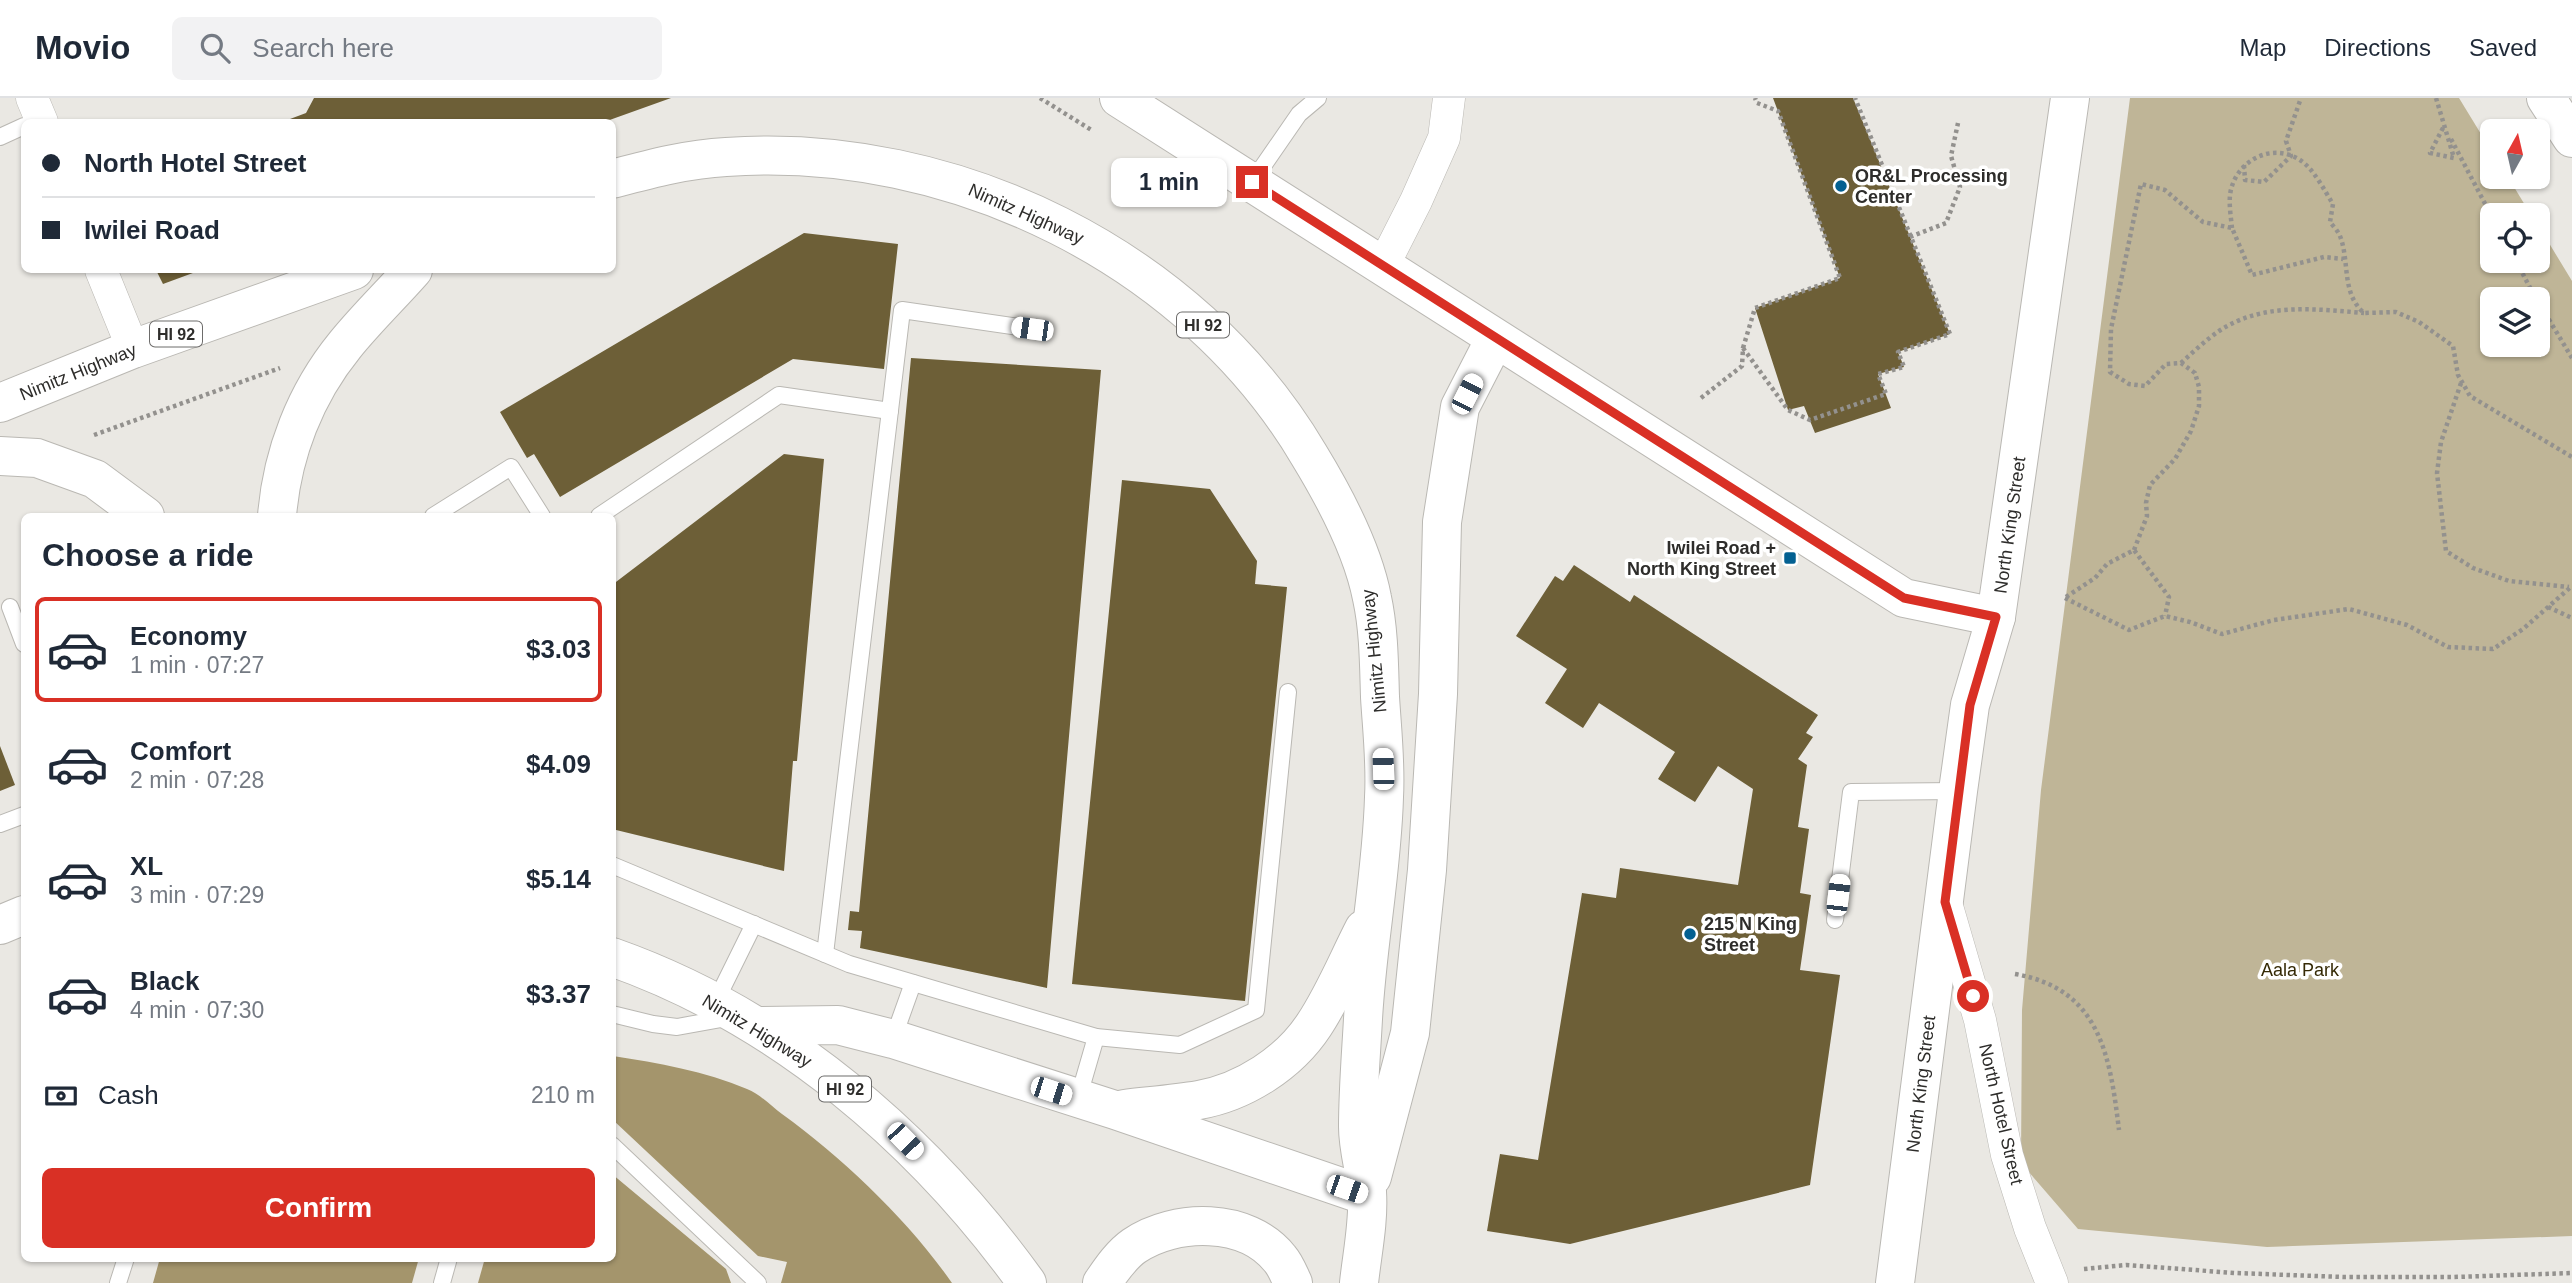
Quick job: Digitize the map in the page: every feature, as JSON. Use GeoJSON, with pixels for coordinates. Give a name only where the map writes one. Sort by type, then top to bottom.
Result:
{"type":"FeatureCollection","features":[{"type":"Feature","properties":{"kind":"main road"},"geometry":{"type":"LineString","coordinates":[[1119,98],[1495,340],[1904,598],[1996,617]]}},
{"type":"Feature","properties":{"kind":"main road","name":"North King Street"},"geometry":{"type":"LineString","coordinates":[[1896,1279],[1970,705],[1996,617],[2070,98]]}},
{"type":"Feature","properties":{"kind":"main road"},"geometry":{"type":"LineString","coordinates":[[2546,98],[2572,138]]}},
{"type":"Feature","properties":{"kind":"main road","name":"Nimitz Highway"},"geometry":{"type":"LineString","coordinates":[[616,178],[664,165],[725,157],[787,156],[849,161],[909,170],[969,188],[1081,238],[1134,269],[1183,306],[1226,347],[1265,390],[1299,438],[1323,478],[1353,541],[1372,597],[1378,659],[1385,794],[1376,908],[1363,1015],[1358,1131],[1367,1196],[1359,1283]]}},
{"type":"Feature","properties":{"kind":"main road","name":"Nimitz Highway"},"geometry":{"type":"LineString","coordinates":[[0,403],[133,349],[346,273]]}},
{"type":"Feature","properties":{"kind":"main road"},"geometry":{"type":"LineString","coordinates":[[276,513],[287,454],[302,415],[321,378],[345,344],[410,273]]}},
{"type":"Feature","properties":{"kind":"main road"},"geometry":{"type":"LineString","coordinates":[[737,1015],[838,1025],[893,1039],[1115,1110],[1367,1196],[1411,1020],[1427,870],[1438,694],[1442,522],[1460,407],[1495,340]]}},
{"type":"Feature","properties":{"kind":"main road"},"geometry":{"type":"LineString","coordinates":[[0,456],[37,458],[95,479],[141,513]]}},
{"type":"Feature","properties":{"kind":"main road"},"geometry":{"type":"LineString","coordinates":[[1115,1110],[1201,1100],[1241,1086],[1277,1065],[1314,1025],[1376,908]]}},
{"type":"Feature","properties":{"kind":"main road"},"geometry":{"type":"LineString","coordinates":[[0,925],[21,916]]}},
{"type":"Feature","properties":{"kind":"main road","name":"Nimitz Highway"},"geometry":{"type":"LineString","coordinates":[[616,955],[737,1015],[808,1061],[859,1099],[957,1193],[1027,1283]]}},
{"type":"Feature","properties":{"kind":"main road"},"geometry":{"type":"LineString","coordinates":[[1102,1283],[1132,1247],[1151,1236],[1196,1226],[1219,1227],[1256,1240],[1280,1259],[1293,1283]]}},
{"type":"Feature","properties":{"kind":"street"},"geometry":{"type":"LineString","coordinates":[[1383,266],[1444,138],[1449,98]]}},
{"type":"Feature","properties":{"kind":"street"},"geometry":{"type":"LineString","coordinates":[[102,273],[133,349]]}},
{"type":"Feature","properties":{"kind":"street","name":"North Hotel Street"},"geometry":{"type":"LineString","coordinates":[[1945,902],[1980,1020],[2007,1155],[2030,1228],[2052,1283]]}},
{"type":"Feature","properties":{"kind":"lane"},"geometry":{"type":"LineString","coordinates":[[1252,182],[1299,114],[1318,98]]}},
{"type":"Feature","properties":{"kind":"lane"},"geometry":{"type":"LineString","coordinates":[[0,137],[21,125]]}},
{"type":"Feature","properties":{"kind":"lane"},"geometry":{"type":"LineString","coordinates":[[825,954],[902,310],[1032,329]]}},
{"type":"Feature","properties":{"kind":"lane"},"geometry":{"type":"LineString","coordinates":[[603,513],[779,395],[890,411]]}},
{"type":"Feature","properties":{"kind":"lane"},"geometry":{"type":"LineString","coordinates":[[438,513],[511,467],[540,513]]}},
{"type":"Feature","properties":{"kind":"lane"},"geometry":{"type":"LineString","coordinates":[[10,607],[21,636]]}},
{"type":"Feature","properties":{"kind":"lane"},"geometry":{"type":"LineString","coordinates":[[616,867],[849,964],[1096,1037],[1180,1045],[1256,1010],[1288,692]]}},
{"type":"Feature","properties":{"kind":"lane"},"geometry":{"type":"LineString","coordinates":[[1835,920],[1851,792],[1958,791]]}},
{"type":"Feature","properties":{"kind":"lane"},"geometry":{"type":"LineString","coordinates":[[0,824],[21,816]]}},
{"type":"Feature","properties":{"kind":"lane"},"geometry":{"type":"LineString","coordinates":[[616,1015],[677,1027],[737,1015],[754,924]]}},
{"type":"Feature","properties":{"kind":"lane"},"geometry":{"type":"LineString","coordinates":[[893,1039],[913,983]]}},
{"type":"Feature","properties":{"kind":"lane"},"geometry":{"type":"LineString","coordinates":[[1077,1099],[1096,1037]]}},
{"type":"Feature","properties":{"kind":"lane"},"geometry":{"type":"LineString","coordinates":[[616,1149],[758,1283]]}},
{"type":"Feature","properties":{"kind":"lane"},"geometry":{"type":"LineString","coordinates":[[118,1283],[125,1262]]}},
{"type":"Feature","properties":{"kind":"lane"},"geometry":{"type":"LineString","coordinates":[[442,1283],[448,1262]]}},
{"type":"Feature","properties":{"kind":"path"},"geometry":{"type":"LineString","coordinates":[[1040,98],[1094,132]]}},
{"type":"Feature","properties":{"kind":"path"},"geometry":{"type":"LineString","coordinates":[[1701,398],[1742,366],[1743,348],[1755,307],[1840,278],[1778,111],[1757,103],[1755,98]]}},
{"type":"Feature","properties":{"kind":"path"},"geometry":{"type":"LineString","coordinates":[[1743,348],[1788,410],[1810,420],[1886,394],[1878,374],[1904,367],[1898,352],[1950,334],[1856,98]]}},
{"type":"Feature","properties":{"kind":"path"},"geometry":{"type":"LineString","coordinates":[[2291,156],[2286,141],[2301,98]]}},
{"type":"Feature","properties":{"kind":"path"},"geometry":{"type":"LineString","coordinates":[[2436,98],[2454,158],[2430,153],[2444,126]]}},
{"type":"Feature","properties":{"kind":"path"},"geometry":{"type":"LineString","coordinates":[[1910,237],[1946,223],[1960,187],[1951,156],[1958,123]]}},
{"type":"Feature","properties":{"kind":"path"},"geometry":{"type":"LineString","coordinates":[[2444,126],[2485,203]]}},
{"type":"Feature","properties":{"kind":"path"},"geometry":{"type":"LineString","coordinates":[[2343,259],[2324,257],[2252,275],[2232,228],[2230,193],[2244,164],[2264,153],[2291,156],[2302,161],[2333,204],[2330,222],[2340,235],[2354,305],[2364,313]]}},
{"type":"Feature","properties":{"kind":"path"},"geometry":{"type":"LineString","coordinates":[[2244,164],[2245,180],[2264,182],[2291,156]]}},
{"type":"Feature","properties":{"kind":"path"},"geometry":{"type":"LineString","coordinates":[[2232,228],[2203,222],[2165,190],[2141,184],[2111,329],[2110,372],[2129,384],[2145,386],[2166,364],[2181,363],[2221,330],[2257,315],[2294,307],[2364,313],[2396,312],[2419,322],[2453,346],[2458,375],[2470,396],[2511,422],[2552,442],[2572,457]]}},
{"type":"Feature","properties":{"kind":"path"},"geometry":{"type":"LineString","coordinates":[[2550,322],[2572,358]]}},
{"type":"Feature","properties":{"kind":"path"},"geometry":{"type":"LineString","coordinates":[[2181,363],[2195,373],[2199,387],[2199,405],[2191,431],[2175,459],[2150,485],[2146,503],[2147,516],[2134,550],[2107,564],[2095,578],[2065,598],[2129,630],[2165,616],[2222,634],[2274,620],[2349,608],[2407,625],[2448,647],[2493,649],[2523,629],[2571,587]]}},
{"type":"Feature","properties":{"kind":"path"},"geometry":{"type":"LineString","coordinates":[[92,435],[284,366]]}},
{"type":"Feature","properties":{"kind":"path"},"geometry":{"type":"LineString","coordinates":[[2461,382],[2441,442],[2437,473],[2446,551],[2473,568],[2509,581],[2571,587]]}},
{"type":"Feature","properties":{"kind":"path"},"geometry":{"type":"LineString","coordinates":[[89,426],[92,435],[89,444]]}},
{"type":"Feature","properties":{"kind":"path"},"geometry":{"type":"LineString","coordinates":[[2134,550],[2169,597],[2165,616]]}},
{"type":"Feature","properties":{"kind":"path"},"geometry":{"type":"LineString","coordinates":[[2549,607],[2572,618]]}},
{"type":"Feature","properties":{"kind":"path"},"geometry":{"type":"LineString","coordinates":[[2015,974],[2038,978],[2059,988],[2078,1003],[2092,1022],[2102,1039],[2112,1077],[2119,1130]]}},
{"type":"Feature","properties":{"kind":"path"},"geometry":{"type":"LineString","coordinates":[[2080,1269],[2126,1265],[2235,1273],[2358,1277],[2572,1273]]}},
{"type":"Feature","properties":{"kind":"green space","name":"Aala Park"},"geometry":{"type":"Polygon","coordinates":[[[2130,98],[2459,98],[2480,132],[2480,189],[2515,189],[2524,203],[2480,203],[2480,273],[2550,273],[2550,245],[2572,281],[2572,1236],[2267,1247],[2078,1229],[2021,1163],[2022,1010],[2041,790],[2130,98]]]}},
{"type":"Feature","properties":{"kind":"shaded area"},"geometry":{"type":"Polygon","coordinates":[[[616,1057],[698,1072],[756,1094],[829,1151],[874,1192],[916,1236],[952,1283],[153,1283],[159,1262],[616,1262],[616,1057]]]}},
{"type":"Feature","properties":{"kind":"pier"},"geometry":{"type":"Polygon","coordinates":[[[616,1123],[758,1256],[787,1262],[781,1283],[731,1283],[726,1269],[616,1177],[616,1123]]]}},
{"type":"Feature","properties":{"kind":"pier"},"geometry":{"type":"Polygon","coordinates":[[[418,1262],[484,1262],[478,1283],[412,1283],[418,1262]]]}},
{"type":"Feature","properties":{"kind":"building"},"geometry":{"type":"Polygon","coordinates":[[[314,98],[671,98],[612,119],[290,119],[306,113],[314,98]]]}},
{"type":"Feature","properties":{"kind":"building"},"geometry":{"type":"Polygon","coordinates":[[[1773,98],[1853,98],[1950,334],[1898,352],[1904,367],[1878,374],[1891,408],[1815,433],[1804,406],[1788,410],[1755,308],[1840,278],[1773,98]]]}},
{"type":"Feature","properties":{"kind":"building"},"geometry":{"type":"Polygon","coordinates":[[[804,233],[898,244],[884,369],[793,359],[560,497],[534,454],[527,458],[500,412],[804,233]]]}},
{"type":"Feature","properties":{"kind":"building"},"geometry":{"type":"Polygon","coordinates":[[[158,273],[193,273],[163,284],[158,273]]]}},
{"type":"Feature","properties":{"kind":"building"},"geometry":{"type":"Polygon","coordinates":[[[911,358],[1101,370],[1047,988],[860,948],[862,931],[848,930],[850,911],[859,912],[911,358]]]}},
{"type":"Feature","properties":{"kind":"building"},"geometry":{"type":"Polygon","coordinates":[[[784,454],[824,459],[797,761],[793,761],[784,871],[616,830],[616,582],[784,454]]]}},
{"type":"Feature","properties":{"kind":"building"},"geometry":{"type":"Polygon","coordinates":[[[1122,480],[1210,489],[1257,561],[1255,584],[1287,587],[1245,1001],[1072,984],[1122,480]]]}},
{"type":"Feature","properties":{"kind":"building","name":"215 N King Street"},"geometry":{"type":"Polygon","coordinates":[[[1574,565],[1630,602],[1634,595],[1818,715],[1806,733],[1813,737],[1798,759],[1807,765],[1798,827],[1809,829],[1800,893],[1811,895],[1800,970],[1840,975],[1810,1185],[1570,1244],[1487,1231],[1500,1154],[1538,1160],[1582,893],[1616,898],[1620,868],[1738,885],[1753,789],[1718,766],[1695,802],[1658,779],[1675,752],[1599,703],[1583,728],[1545,703],[1567,669],[1516,636],[1555,576],[1563,581],[1574,565]]]}},
{"type":"Feature","properties":{"kind":"building"},"geometry":{"type":"Polygon","coordinates":[[[0,746],[15,785],[0,791],[0,746]]]}},
{"type":"Feature","properties":{"kind":"place","name":"OR&L Processing Center"},"geometry":{"type":"Point","coordinates":[1841,186]}},
{"type":"Feature","properties":{"kind":"place","name":"Iwilei Road + North King Street"},"geometry":{"type":"Point","coordinates":[1790,558]}},
{"type":"Feature","properties":{"kind":"place","name":"215 N King Street"},"geometry":{"type":"Point","coordinates":[1690,934]}},
{"type":"Feature","properties":{"kind":"route"},"geometry":{"type":"LineString","coordinates":[[1252,182],[1495,340],[1904,598],[1996,617],[1970,705],[1945,902],[1973,996]]}}]}
